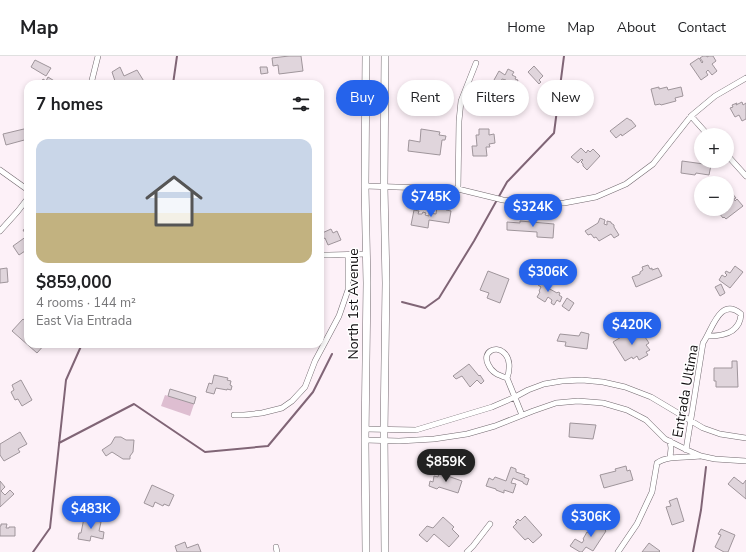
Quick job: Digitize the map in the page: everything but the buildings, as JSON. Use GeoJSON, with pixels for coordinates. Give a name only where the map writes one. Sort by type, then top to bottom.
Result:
{"type":"FeatureCollection","features":[{"type":"Feature","properties":{"kind":"main road","name":"North 1st Avenue"},"geometry":{"type":"LineString","coordinates":[[366,56],[366,552]]}},
{"type":"Feature","properties":{"kind":"main road"},"geometry":{"type":"LineString","coordinates":[[385,56],[385,552]]}},
{"type":"Feature","properties":{"kind":"street"},"geometry":{"type":"LineString","coordinates":[[91,80],[98,56]]}},
{"type":"Feature","properties":{"kind":"street"},"geometry":{"type":"LineString","coordinates":[[458,189],[459,120],[461,101],[476,63]]}},
{"type":"Feature","properties":{"kind":"street"},"geometry":{"type":"LineString","coordinates":[[366,186],[458,189],[503,200],[535,204],[564,203],[596,197],[626,184],[653,164],[691,116],[715,96],[746,78]]}},
{"type":"Feature","properties":{"kind":"street"},"geometry":{"type":"LineString","coordinates":[[691,116],[702,128]]}},
{"type":"Feature","properties":{"kind":"street"},"geometry":{"type":"LineString","coordinates":[[734,163],[746,176]]}},
{"type":"Feature","properties":{"kind":"street"},"geometry":{"type":"LineString","coordinates":[[0,170],[24,187]]}},
{"type":"Feature","properties":{"kind":"street"},"geometry":{"type":"LineString","coordinates":[[0,231],[24,203]]}},
{"type":"Feature","properties":{"kind":"street"},"geometry":{"type":"LineString","coordinates":[[324,255],[366,254]]}},
{"type":"Feature","properties":{"kind":"street"},"geometry":{"type":"LineString","coordinates":[[324,345],[339,316],[348,290],[348,255]]}},
{"type":"Feature","properties":{"kind":"street","name":"Entrada Ultima"},"geometry":{"type":"LineString","coordinates":[[686,450],[703,343],[708,336],[710,328],[720,313],[729,309],[736,310],[741,314],[740,321],[737,326],[730,332],[719,336],[708,336]]}},
{"type":"Feature","properties":{"kind":"street"},"geometry":{"type":"LineString","coordinates":[[234,415],[262,413],[282,408],[292,401],[305,387],[322,348]]}},
{"type":"Feature","properties":{"kind":"street"},"geometry":{"type":"LineString","coordinates":[[507,378],[496,374],[490,367],[487,362],[487,353],[492,350],[498,350],[503,352],[507,357],[510,371],[507,378],[522,415]]}},
{"type":"Feature","properties":{"kind":"street"},"geometry":{"type":"LineString","coordinates":[[365,429],[416,430],[492,407],[528,390],[550,383],[582,380],[603,382],[625,387],[651,397],[691,422],[704,428],[720,434],[746,438]]}},
{"type":"Feature","properties":{"kind":"street"},"geometry":{"type":"LineString","coordinates":[[365,440],[399,441],[434,439],[467,434],[495,426],[556,403],[578,401],[603,402],[627,410],[646,420],[665,439],[686,450],[701,456],[715,459],[746,461]]}},
{"type":"Feature","properties":{"kind":"street"},"geometry":{"type":"LineString","coordinates":[[670,441],[670,458]]}},
{"type":"Feature","properties":{"kind":"street"},"geometry":{"type":"LineString","coordinates":[[618,552],[637,524],[652,492],[657,463],[670,458],[701,456]]}},
{"type":"Feature","properties":{"kind":"street"},"geometry":{"type":"LineString","coordinates":[[467,552],[490,524]]}},
{"type":"Feature","properties":{"kind":"shaded area"},"geometry":{"type":"Polygon","coordinates":[[[165,395],[194,404],[190,416],[161,406],[165,395]]]}},
{"type":"Feature","properties":{"kind":"waterway"},"geometry":{"type":"LineString","coordinates":[[174,80],[177,56]]}},
{"type":"Feature","properties":{"kind":"waterway"},"geometry":{"type":"LineString","coordinates":[[402,302],[425,308],[439,298],[474,241],[507,182],[554,133],[564,56]]}},
{"type":"Feature","properties":{"kind":"waterway"},"geometry":{"type":"LineString","coordinates":[[33,552],[50,528],[66,380],[80,348]]}},
{"type":"Feature","properties":{"kind":"waterway"},"geometry":{"type":"LineString","coordinates":[[59,443],[134,404],[205,452],[268,446],[313,392],[332,354]]}},
{"type":"Feature","properties":{"kind":"waterway"},"geometry":{"type":"LineString","coordinates":[[693,552],[701,510],[706,467]]}}]}
